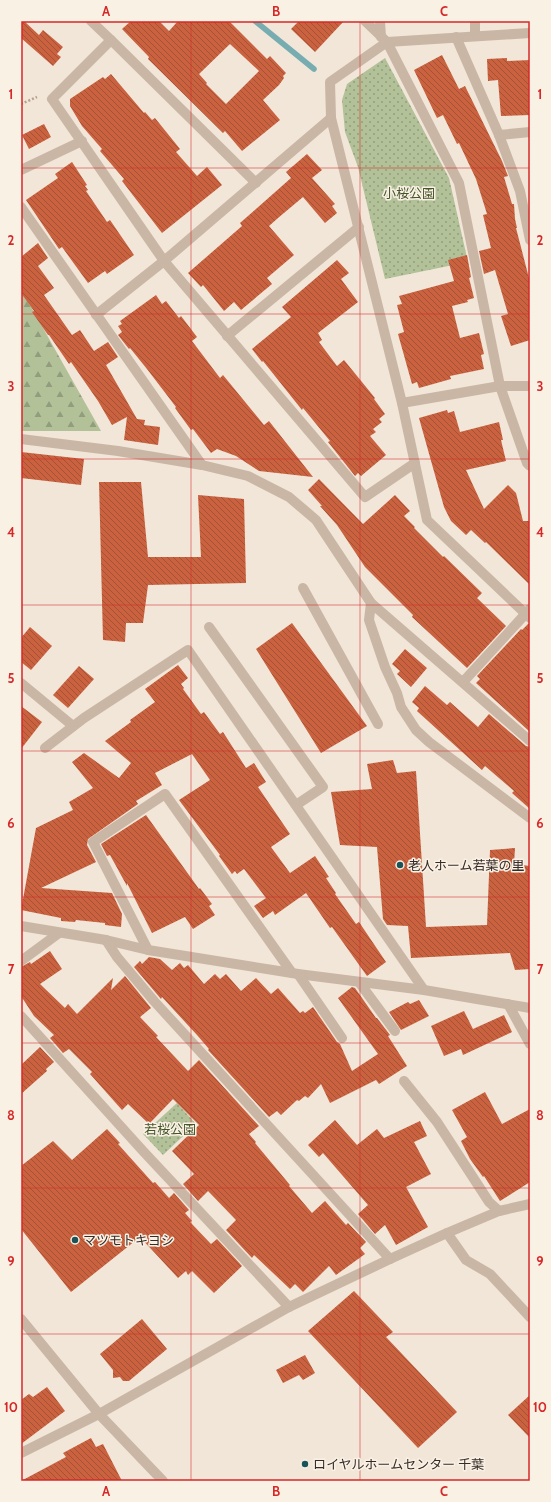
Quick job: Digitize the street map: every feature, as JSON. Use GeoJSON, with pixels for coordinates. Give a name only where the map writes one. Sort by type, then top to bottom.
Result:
{"type":"FeatureCollection","features":[{"type":"Feature","properties":{"kind":"street"},"geometry":{"type":"LineString","coordinates":[[91,21],[256,183]]}},
{"type":"Feature","properties":{"kind":"street"},"geometry":{"type":"LineString","coordinates":[[364,21],[384,39]]}},
{"type":"Feature","properties":{"kind":"street"},"geometry":{"type":"LineString","coordinates":[[380,21],[384,39],[459,183],[500,386],[527,463],[530,466]]}},
{"type":"Feature","properties":{"kind":"street"},"geometry":{"type":"LineString","coordinates":[[475,21],[475,36]]}},
{"type":"Feature","properties":{"kind":"street"},"geometry":{"type":"LineString","coordinates":[[463,682],[528,613],[427,520],[402,403],[331,118],[330,82],[384,39],[530,33]]}},
{"type":"Feature","properties":{"kind":"street"},"geometry":{"type":"LineString","coordinates":[[456,37],[499,135],[520,191],[529,228],[530,240]]}},
{"type":"Feature","properties":{"kind":"street"},"geometry":{"type":"LineString","coordinates":[[111,40],[52,99],[164,261],[365,497],[415,463]]}},
{"type":"Feature","properties":{"kind":"street"},"geometry":{"type":"LineString","coordinates":[[96,315],[164,261],[331,118]]}},
{"type":"Feature","properties":{"kind":"street"},"geometry":{"type":"LineString","coordinates":[[499,135],[530,132]]}},
{"type":"Feature","properties":{"kind":"street"},"geometry":{"type":"LineString","coordinates":[[21,170],[82,141]]}},
{"type":"Feature","properties":{"kind":"street"},"geometry":{"type":"LineString","coordinates":[[21,207],[202,465]]}},
{"type":"Feature","properties":{"kind":"street"},"geometry":{"type":"LineString","coordinates":[[227,336],[358,227]]}},
{"type":"Feature","properties":{"kind":"street"},"geometry":{"type":"LineString","coordinates":[[402,403],[500,386],[530,386]]}},
{"type":"Feature","properties":{"kind":"street"},"geometry":{"type":"LineString","coordinates":[[21,439],[118,451],[202,465],[248,476],[289,497],[316,520],[371,603],[530,741]]}},
{"type":"Feature","properties":{"kind":"street"},"geometry":{"type":"LineString","coordinates":[[303,588],[378,724]]}},
{"type":"Feature","properties":{"kind":"street"},"geometry":{"type":"LineString","coordinates":[[371,603],[370,620],[385,667],[397,693],[401,707],[416,730],[429,742],[530,818]]}},
{"type":"Feature","properties":{"kind":"street"},"geometry":{"type":"LineString","coordinates":[[209,627],[323,787],[296,805]]}},
{"type":"Feature","properties":{"kind":"street"},"geometry":{"type":"LineString","coordinates":[[45,748],[73,726],[188,650],[424,990]]}},
{"type":"Feature","properties":{"kind":"street"},"geometry":{"type":"LineString","coordinates":[[21,683],[73,726]]}},
{"type":"Feature","properties":{"kind":"street"},"geometry":{"type":"LineString","coordinates":[[148,950],[93,842],[165,794],[342,1038]]}},
{"type":"Feature","properties":{"kind":"street"},"geometry":{"type":"LineString","coordinates":[[21,926],[106,940],[148,950],[295,973],[424,990],[530,1008]]}},
{"type":"Feature","properties":{"kind":"street"},"geometry":{"type":"LineString","coordinates":[[21,961],[59,933]]}},
{"type":"Feature","properties":{"kind":"street"},"geometry":{"type":"LineString","coordinates":[[106,940],[117,957],[154,1001],[390,1258]]}},
{"type":"Feature","properties":{"kind":"street"},"geometry":{"type":"LineString","coordinates":[[359,982],[394,1031]]}},
{"type":"Feature","properties":{"kind":"street"},"geometry":{"type":"LineString","coordinates":[[508,1004],[530,1044]]}},
{"type":"Feature","properties":{"kind":"street"},"geometry":{"type":"LineString","coordinates":[[21,1016],[143,1152],[289,1307]]}},
{"type":"Feature","properties":{"kind":"street"},"geometry":{"type":"LineString","coordinates":[[404,1081],[437,1122],[489,1202],[499,1211]]}},
{"type":"Feature","properties":{"kind":"street"},"geometry":{"type":"LineString","coordinates":[[21,1453],[99,1414],[289,1307],[390,1258],[447,1233],[499,1211],[530,1204]]}},
{"type":"Feature","properties":{"kind":"street"},"geometry":{"type":"LineString","coordinates":[[447,1233],[466,1260],[490,1274],[530,1317]]}},
{"type":"Feature","properties":{"kind":"street"},"geometry":{"type":"LineString","coordinates":[[21,1319],[99,1414],[163,1481]]}},
{"type":"Feature","properties":{"kind":"green space","name":"小桜公園"},"geometry":{"type":"Polygon","coordinates":[[[385,58],[449,178],[468,262],[385,279],[358,167],[345,132],[342,100],[347,84],[385,58]]]}},
{"type":"Feature","properties":{"kind":"green space"},"geometry":{"type":"Polygon","coordinates":[[[21,289],[101,431],[21,431],[21,289]]]}},
{"type":"Feature","properties":{"kind":"green space","name":"若桜公園"},"geometry":{"type":"Polygon","coordinates":[[[177,1103],[196,1124],[163,1155],[143,1134],[177,1103]]]}},
{"type":"Feature","properties":{"kind":"building"},"geometry":{"type":"Polygon","coordinates":[[[21,21],[24,21],[39,35],[43,30],[63,47],[57,54],[61,57],[53,66],[21,38],[21,21]]]}},
{"type":"Feature","properties":{"kind":"building"},"geometry":{"type":"Polygon","coordinates":[[[131,21],[159,21],[169,31],[178,21],[229,21],[267,59],[270,56],[286,73],[279,85],[263,100],[280,120],[242,151],[225,131],[223,133],[148,59],[149,57],[122,29],[131,21]],[[230,44],[199,74],[207,83],[206,84],[226,104],[259,71],[230,44]]]}},
{"type":"Feature","properties":{"kind":"building"},"geometry":{"type":"Polygon","coordinates":[[[299,21],[344,21],[315,52],[291,29],[299,21]]]}},
{"type":"Feature","properties":{"kind":"building"},"geometry":{"type":"Polygon","coordinates":[[[442,55],[459,89],[465,86],[508,176],[504,177],[512,204],[514,204],[516,228],[530,282],[530,340],[511,346],[501,316],[508,314],[495,270],[484,274],[479,251],[491,248],[483,215],[487,214],[476,179],[459,143],[457,144],[443,115],[437,118],[414,70],[442,55]]]}},
{"type":"Feature","properties":{"kind":"building"},"geometry":{"type":"Polygon","coordinates":[[[507,58],[507,61],[530,60],[530,115],[501,116],[498,80],[488,81],[487,59],[507,58]]]}},
{"type":"Feature","properties":{"kind":"building"},"geometry":{"type":"Polygon","coordinates":[[[111,74],[144,113],[145,112],[152,120],[155,118],[180,149],[176,152],[197,176],[207,167],[222,185],[162,233],[122,181],[124,179],[100,151],[102,149],[82,126],[70,106],[70,99],[103,77],[105,79],[111,74]]]}},
{"type":"Feature","properties":{"kind":"building"},"geometry":{"type":"Polygon","coordinates":[[[44,124],[51,137],[29,149],[22,135],[44,124]]]}},
{"type":"Feature","properties":{"kind":"building"},"geometry":{"type":"Polygon","coordinates":[[[307,154],[322,170],[312,178],[335,204],[332,206],[337,213],[325,223],[303,197],[278,218],[269,226],[294,255],[267,278],[272,284],[241,310],[234,302],[224,311],[203,285],[201,287],[188,273],[242,226],[240,223],[291,178],[286,172],[307,154]]]}},
{"type":"Feature","properties":{"kind":"building"},"geometry":{"type":"Polygon","coordinates":[[[72,162],[87,185],[85,186],[88,190],[86,191],[107,222],[110,220],[134,255],[107,274],[105,271],[88,283],[62,247],[59,249],[26,200],[58,178],[55,174],[72,162]]]}},
{"type":"Feature","properties":{"kind":"building"},"geometry":{"type":"Polygon","coordinates":[[[38,243],[48,258],[38,266],[54,288],[44,295],[72,335],[80,330],[94,351],[108,342],[118,357],[106,365],[137,419],[145,420],[144,425],[160,427],[158,445],[124,440],[127,417],[112,425],[98,401],[71,362],[69,364],[32,312],[34,311],[21,293],[21,257],[38,243]]]}},
{"type":"Feature","properties":{"kind":"building"},"geometry":{"type":"Polygon","coordinates":[[[467,255],[471,277],[469,278],[474,298],[467,300],[468,302],[452,306],[460,338],[479,333],[484,354],[481,355],[484,369],[450,376],[451,379],[419,388],[417,382],[412,384],[398,334],[404,332],[397,305],[402,304],[399,296],[454,281],[448,260],[467,255]]]}},
{"type":"Feature","properties":{"kind":"building"},"geometry":{"type":"Polygon","coordinates":[[[337,260],[349,273],[341,279],[358,302],[318,333],[322,340],[319,342],[337,366],[344,360],[375,398],[374,399],[385,414],[379,419],[382,422],[373,429],[376,432],[370,436],[386,455],[361,476],[358,473],[355,476],[328,442],[330,441],[303,408],[302,410],[252,349],[291,317],[282,307],[337,260]]]}},
{"type":"Feature","properties":{"kind":"building"},"geometry":{"type":"Polygon","coordinates":[[[156,295],[162,304],[166,301],[179,318],[181,316],[197,337],[192,341],[220,378],[223,375],[264,425],[269,421],[313,477],[259,471],[236,456],[217,449],[211,453],[193,429],[191,430],[175,408],[176,407],[147,369],[118,335],[122,332],[118,326],[122,324],[120,321],[156,295]]]}},
{"type":"Feature","properties":{"kind":"building"},"geometry":{"type":"Polygon","coordinates":[[[447,410],[448,413],[454,411],[460,432],[499,422],[503,440],[501,440],[506,461],[466,470],[484,509],[508,485],[516,493],[523,521],[530,521],[530,585],[486,542],[485,543],[471,530],[466,535],[451,521],[444,507],[419,418],[447,410]]]}},
{"type":"Feature","properties":{"kind":"building"},"geometry":{"type":"Polygon","coordinates":[[[21,452],[84,459],[81,485],[21,478],[21,452]]]}},
{"type":"Feature","properties":{"kind":"building"},"geometry":{"type":"Polygon","coordinates":[[[319,479],[363,524],[395,495],[410,511],[404,516],[415,527],[414,528],[482,593],[477,598],[506,626],[467,668],[412,617],[413,615],[365,567],[337,525],[308,490],[319,479]]]}},
{"type":"Feature","properties":{"kind":"building"},"geometry":{"type":"Polygon","coordinates":[[[99,482],[141,482],[148,557],[201,557],[198,495],[244,499],[246,583],[148,585],[143,623],[126,623],[125,642],[103,640],[99,482]]]}},
{"type":"Feature","properties":{"kind":"building"},"geometry":{"type":"Polygon","coordinates":[[[292,623],[367,726],[321,753],[256,649],[292,623]]]}},
{"type":"Feature","properties":{"kind":"building"},"geometry":{"type":"Polygon","coordinates":[[[530,624],[530,732],[476,683],[480,679],[477,676],[521,629],[522,630],[530,624]]]}},
{"type":"Feature","properties":{"kind":"building"},"geometry":{"type":"Polygon","coordinates":[[[30,627],[52,646],[31,670],[21,662],[21,638],[30,627]]]}},
{"type":"Feature","properties":{"kind":"building"},"geometry":{"type":"Polygon","coordinates":[[[405,649],[427,668],[411,687],[397,674],[400,671],[392,664],[405,649]]]}},
{"type":"Feature","properties":{"kind":"building"},"geometry":{"type":"Polygon","coordinates":[[[178,665],[188,678],[181,684],[184,688],[183,689],[201,714],[204,712],[220,734],[223,732],[246,768],[254,763],[266,782],[258,787],[290,834],[271,847],[290,873],[315,856],[329,877],[326,878],[336,893],[335,894],[356,924],[359,922],[386,962],[367,976],[332,927],[330,928],[306,893],[275,915],[273,911],[263,918],[254,906],[266,898],[244,869],[237,874],[235,871],[232,874],[219,856],[220,855],[179,800],[210,780],[192,754],[155,773],[162,785],[136,801],[138,804],[88,839],[87,845],[96,862],[41,888],[112,893],[122,914],[121,927],[105,925],[105,923],[76,920],[75,922],[61,921],[61,918],[21,910],[36,828],[73,810],[69,802],[93,788],[72,762],[84,753],[119,778],[131,763],[105,741],[155,702],[145,689],[178,665]]]}},
{"type":"Feature","properties":{"kind":"building"},"geometry":{"type":"Polygon","coordinates":[[[79,666],[94,679],[68,708],[53,695],[79,666]]]}},
{"type":"Feature","properties":{"kind":"building"},"geometry":{"type":"Polygon","coordinates":[[[425,686],[447,705],[450,702],[478,727],[489,714],[526,746],[530,747],[530,809],[512,793],[514,791],[485,766],[482,770],[417,711],[419,708],[412,702],[425,686]]]}},
{"type":"Feature","properties":{"kind":"building"},"geometry":{"type":"Polygon","coordinates":[[[21,706],[42,722],[21,749],[21,706]]]}},
{"type":"Feature","properties":{"kind":"building","name":"老人ホーム若葉の里"},"geometry":{"type":"Polygon","coordinates":[[[393,760],[397,773],[416,771],[426,927],[487,925],[490,850],[515,848],[514,864],[530,866],[530,969],[515,970],[510,953],[411,958],[408,926],[387,925],[383,919],[377,847],[340,845],[331,792],[372,789],[367,764],[393,760]]]}},
{"type":"Feature","properties":{"kind":"building"},"geometry":{"type":"Polygon","coordinates":[[[146,815],[199,889],[200,888],[212,904],[209,906],[215,915],[193,929],[185,917],[152,933],[127,883],[127,886],[110,855],[107,856],[101,844],[146,815]]]}},
{"type":"Feature","properties":{"kind":"building"},"geometry":{"type":"Polygon","coordinates":[[[50,951],[62,969],[40,984],[65,1008],[68,1004],[77,1014],[113,978],[111,990],[125,976],[151,1008],[140,1017],[158,1036],[156,1037],[188,1071],[199,1060],[259,1126],[249,1134],[312,1213],[325,1201],[346,1225],[348,1223],[366,1242],[360,1248],[365,1254],[336,1275],[329,1266],[303,1292],[295,1284],[290,1289],[254,1255],[252,1258],[226,1230],[236,1220],[208,1191],[198,1201],[183,1184],[194,1174],[172,1151],[199,1125],[173,1099],[149,1124],[128,1104],[122,1110],[90,1074],[92,1072],[69,1049],[63,1053],[50,1038],[54,1035],[34,1016],[21,996],[21,967],[30,962],[31,964],[50,951]]]}},
{"type":"Feature","properties":{"kind":"building"},"geometry":{"type":"Polygon","coordinates":[[[149,957],[160,959],[172,970],[180,963],[184,968],[188,965],[204,984],[215,974],[220,979],[226,974],[241,991],[256,978],[271,994],[278,988],[300,1013],[303,1011],[305,1013],[313,1007],[337,1042],[340,1044],[352,1071],[378,1054],[338,998],[352,987],[355,988],[390,1035],[388,1036],[407,1066],[379,1084],[376,1080],[330,1103],[321,1084],[308,1098],[305,1096],[299,1101],[297,1100],[281,1115],[277,1111],[269,1117],[208,1050],[209,1049],[197,1035],[162,997],[161,999],[134,967],[140,961],[142,964],[149,957]]]}},
{"type":"Feature","properties":{"kind":"building"},"geometry":{"type":"Polygon","coordinates":[[[419,1000],[429,1016],[401,1030],[389,1012],[408,1002],[410,1004],[419,1000]]]}},
{"type":"Feature","properties":{"kind":"building"},"geometry":{"type":"Polygon","coordinates":[[[464,1011],[473,1029],[504,1015],[512,1032],[463,1055],[461,1049],[444,1056],[431,1026],[464,1011]]]}},
{"type":"Feature","properties":{"kind":"building"},"geometry":{"type":"Polygon","coordinates":[[[40,1047],[54,1062],[46,1069],[47,1071],[21,1094],[21,1065],[40,1047]]]}},
{"type":"Feature","properties":{"kind":"building"},"geometry":{"type":"Polygon","coordinates":[[[485,1092],[502,1124],[530,1109],[530,1182],[500,1201],[484,1176],[483,1177],[470,1159],[461,1141],[467,1137],[452,1110],[485,1092]]]}},
{"type":"Feature","properties":{"kind":"building"},"geometry":{"type":"Polygon","coordinates":[[[335,1120],[357,1145],[377,1129],[384,1138],[420,1121],[427,1136],[414,1142],[431,1174],[406,1187],[428,1227],[396,1245],[385,1225],[375,1234],[358,1214],[368,1205],[323,1153],[319,1157],[308,1145],[335,1120]]]}},
{"type":"Feature","properties":{"kind":"building"},"geometry":{"type":"Polygon","coordinates":[[[107,1129],[120,1143],[118,1144],[153,1183],[155,1182],[169,1198],[174,1193],[189,1210],[185,1213],[192,1221],[190,1222],[211,1244],[217,1239],[242,1266],[214,1293],[192,1271],[188,1275],[186,1271],[178,1278],[140,1237],[71,1292],[21,1229],[21,1166],[53,1141],[72,1160],[107,1129]]]}},
{"type":"Feature","properties":{"kind":"building"},"geometry":{"type":"Polygon","coordinates":[[[354,1291],[393,1332],[386,1337],[457,1412],[418,1448],[308,1331],[354,1291]]]}},
{"type":"Feature","properties":{"kind":"building"},"geometry":{"type":"Polygon","coordinates":[[[142,1319],[167,1349],[129,1381],[123,1381],[120,1377],[113,1378],[113,1370],[100,1354],[142,1319]]]}},
{"type":"Feature","properties":{"kind":"building"},"geometry":{"type":"Polygon","coordinates":[[[305,1355],[315,1373],[303,1380],[299,1375],[283,1383],[276,1370],[305,1355]]]}},
{"type":"Feature","properties":{"kind":"building"},"geometry":{"type":"Polygon","coordinates":[[[47,1387],[65,1411],[21,1444],[21,1400],[29,1394],[33,1397],[47,1387]]]}},
{"type":"Feature","properties":{"kind":"building"},"geometry":{"type":"Polygon","coordinates":[[[530,1395],[530,1438],[508,1415],[530,1395]]]}},
{"type":"Feature","properties":{"kind":"building"},"geometry":{"type":"Polygon","coordinates":[[[91,1438],[96,1447],[103,1444],[122,1481],[21,1481],[66,1457],[63,1453],[91,1438]]]}},
{"type":"Feature","properties":{"kind":"waterway"},"geometry":{"type":"LineString","coordinates":[[255,21],[314,69]]}},
{"type":"Feature","properties":{"kind":"place","name":"老人ホーム若葉の里"},"geometry":{"type":"Point","coordinates":[400,865]}},
{"type":"Feature","properties":{"kind":"place","name":"マツモトキヨシ"},"geometry":{"type":"Point","coordinates":[75,1240]}},
{"type":"Feature","properties":{"kind":"place","name":"ロイヤルホームセンター 千葉"},"geometry":{"type":"Point","coordinates":[305,1464]}}]}
